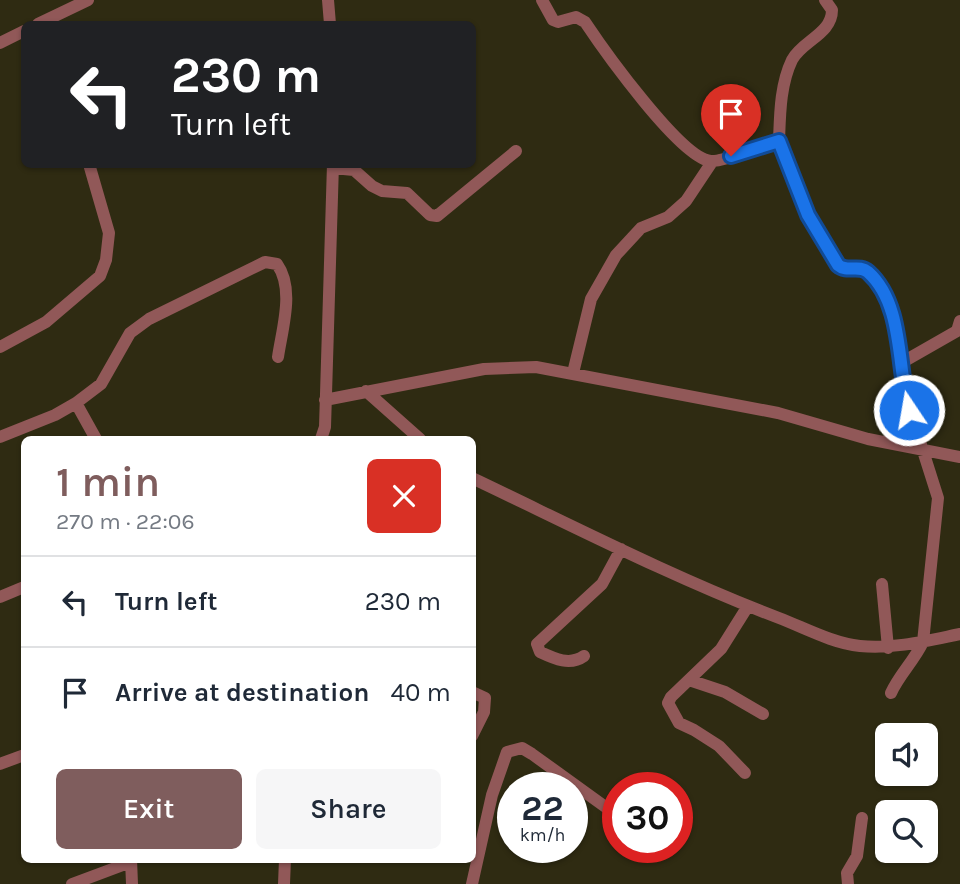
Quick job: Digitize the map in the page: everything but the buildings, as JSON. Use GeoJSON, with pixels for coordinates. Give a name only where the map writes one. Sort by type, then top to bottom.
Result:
{"type":"FeatureCollection","features":[{"type":"Feature","properties":{"kind":"street"},"geometry":{"type":"LineString","coordinates":[[48,21],[88,0]]}},
{"type":"Feature","properties":{"kind":"street"},"geometry":{"type":"LineString","coordinates":[[328,0],[330,21]]}},
{"type":"Feature","properties":{"kind":"street"},"geometry":{"type":"LineString","coordinates":[[542,0],[553,20],[558,22],[576,17],[584,22],[622,76],[670,130],[699,157],[712,162],[779,141]]}},
{"type":"Feature","properties":{"kind":"street"},"geometry":{"type":"LineString","coordinates":[[825,0],[832,10],[831,20],[822,32],[798,52],[785,80],[779,141],[808,215],[838,265],[844,270],[862,269],[868,272],[884,296],[897,329],[904,391],[937,498],[923,642],[896,681],[891,693]]}},
{"type":"Feature","properties":{"kind":"street"},"geometry":{"type":"LineString","coordinates":[[0,43],[21,32]]}},
{"type":"Feature","properties":{"kind":"street"},"geometry":{"type":"LineString","coordinates":[[344,168],[354,170],[382,191],[407,193],[430,215],[437,216],[516,151]]}},
{"type":"Feature","properties":{"kind":"street"},"geometry":{"type":"LineString","coordinates":[[573,373],[591,299],[615,255],[641,229],[668,217],[687,201],[712,162]]}},
{"type":"Feature","properties":{"kind":"street"},"geometry":{"type":"LineString","coordinates":[[0,347],[46,322],[100,276],[106,261],[109,233],[90,168]]}},
{"type":"Feature","properties":{"kind":"street"},"geometry":{"type":"LineString","coordinates":[[322,436],[325,427],[333,168]]}},
{"type":"Feature","properties":{"kind":"street"},"geometry":{"type":"LineString","coordinates":[[0,437],[55,415],[101,384],[130,333],[149,319],[265,262],[277,264],[283,272],[286,303],[278,357]]}},
{"type":"Feature","properties":{"kind":"street"},"geometry":{"type":"LineString","coordinates":[[901,363],[959,329]]}},
{"type":"Feature","properties":{"kind":"street"},"geometry":{"type":"LineString","coordinates":[[325,400],[484,369],[536,367],[778,413],[868,439],[960,457]]}},
{"type":"Feature","properties":{"kind":"street"},"geometry":{"type":"LineString","coordinates":[[366,391],[417,436]]}},
{"type":"Feature","properties":{"kind":"street"},"geometry":{"type":"LineString","coordinates":[[76,403],[94,436]]}},
{"type":"Feature","properties":{"kind":"street"},"geometry":{"type":"LineString","coordinates":[[476,480],[748,606],[846,644],[888,648],[960,634]]}},
{"type":"Feature","properties":{"kind":"street"},"geometry":{"type":"LineString","coordinates":[[584,656],[576,662],[569,662],[540,652],[537,645],[602,584],[621,549]]}},
{"type":"Feature","properties":{"kind":"street"},"geometry":{"type":"LineString","coordinates":[[883,584],[888,648]]}},
{"type":"Feature","properties":{"kind":"street"},"geometry":{"type":"LineString","coordinates":[[0,597],[21,588]]}},
{"type":"Feature","properties":{"kind":"street"},"geometry":{"type":"LineString","coordinates":[[745,773],[719,746],[679,723],[668,703],[720,649],[748,606]]}},
{"type":"Feature","properties":{"kind":"street"},"geometry":{"type":"LineString","coordinates":[[690,680],[725,692],[763,714]]}},
{"type":"Feature","properties":{"kind":"street"},"geometry":{"type":"LineString","coordinates":[[476,694],[485,698],[486,704],[476,727]]}},
{"type":"Feature","properties":{"kind":"street"},"geometry":{"type":"LineString","coordinates":[[478,833],[508,751],[522,748],[602,805]]}},
{"type":"Feature","properties":{"kind":"street"},"geometry":{"type":"LineString","coordinates":[[0,764],[21,756]]}},
{"type":"Feature","properties":{"kind":"street"},"geometry":{"type":"LineString","coordinates":[[848,884],[847,873],[857,856],[862,818]]}},
{"type":"Feature","properties":{"kind":"street"},"geometry":{"type":"LineString","coordinates":[[72,884],[126,863]]}},
{"type":"Feature","properties":{"kind":"street"},"geometry":{"type":"LineString","coordinates":[[131,863],[132,884]]}},
{"type":"Feature","properties":{"kind":"street"},"geometry":{"type":"LineString","coordinates":[[284,884],[285,863]]}},
{"type":"Feature","properties":{"kind":"street"},"geometry":{"type":"LineString","coordinates":[[472,884],[474,863]]}},
{"type":"Feature","properties":{"kind":"route"},"geometry":{"type":"LineString","coordinates":[[731,156],[779,141],[808,215],[838,265],[844,270],[855,268],[868,272],[884,296],[897,329],[904,391],[909,410]]}}]}
